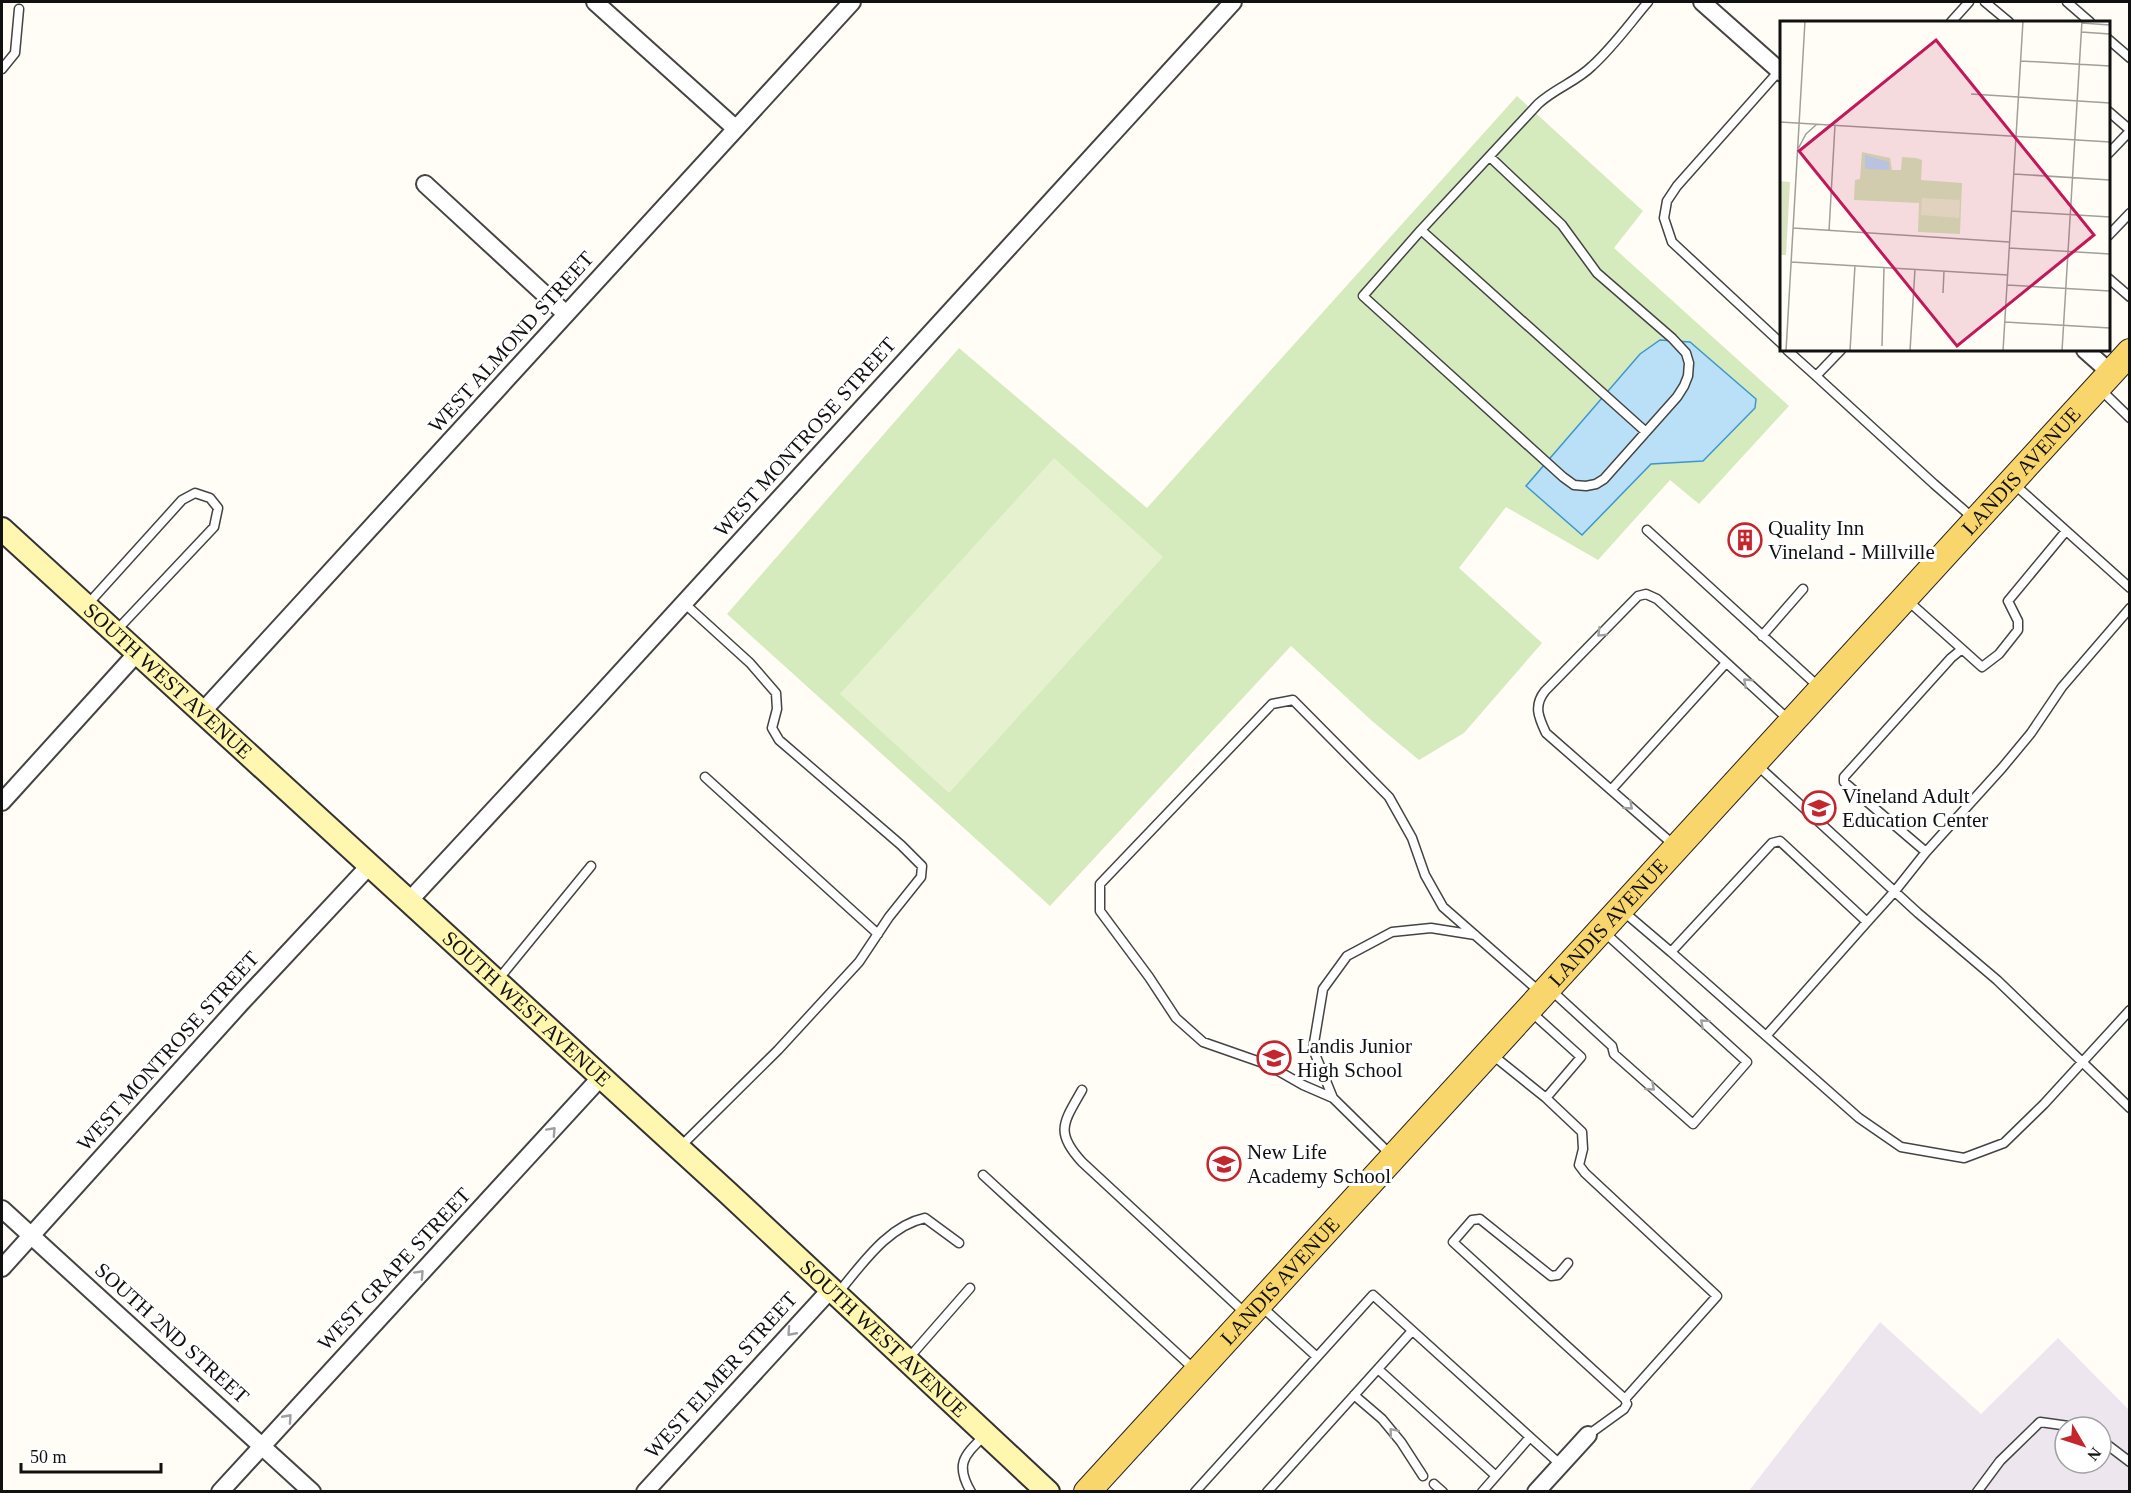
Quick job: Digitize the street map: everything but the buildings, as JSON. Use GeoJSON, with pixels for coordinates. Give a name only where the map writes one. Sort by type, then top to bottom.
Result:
{"type":"FeatureCollection","features":[{"type":"Feature","properties":{"kind":"main road","name":"LANDIS AVENUE"},"geometry":{"type":"LineString","coordinates":[[1087,1491],[2130,352]]}},
{"type":"Feature","properties":{"kind":"street"},"geometry":{"type":"LineString","coordinates":[[595,2],[735,128]]}},
{"type":"Feature","properties":{"kind":"street","name":"WEST ALMOND STREET"},"geometry":{"type":"LineString","coordinates":[[202,712],[852,2]]}},
{"type":"Feature","properties":{"kind":"street","name":"WEST MONTROSE STREET"},"geometry":{"type":"LineString","coordinates":[[409,901],[1233,2]]}},
{"type":"Feature","properties":{"kind":"street"},"geometry":{"type":"LineString","coordinates":[[1711,6],[1780,72]]}},
{"type":"Feature","properties":{"kind":"street"},"geometry":{"type":"LineString","coordinates":[[424,184],[566,314]]}},
{"type":"Feature","properties":{"kind":"street"},"geometry":{"type":"LineString","coordinates":[[2086,351],[2104,380]]}},
{"type":"Feature","properties":{"kind":"street","name":"SOUTH WEST AVENUE"},"geometry":{"type":"LineString","coordinates":[[2,529],[679,1148],[1048,1491]]}},
{"type":"Feature","properties":{"kind":"street"},"geometry":{"type":"LineString","coordinates":[[2,802],[137,653]]}},
{"type":"Feature","properties":{"kind":"street","name":"WEST MONTROSE STREET"},"geometry":{"type":"LineString","coordinates":[[2,1268],[241,1003],[370,865]]}},
{"type":"Feature","properties":{"kind":"street","name":"WEST GRAPE STREET"},"geometry":{"type":"LineString","coordinates":[[220,1491],[601,1077]]}},
{"type":"Feature","properties":{"kind":"street","name":"SOUTH 2ND STREET"},"geometry":{"type":"LineString","coordinates":[[2,1209],[312,1491]]}},
{"type":"Feature","properties":{"kind":"street","name":"WEST ELMER STREET"},"geometry":{"type":"LineString","coordinates":[[645,1491],[834,1291]]}},
{"type":"Feature","properties":{"kind":"street"},"geometry":{"type":"LineString","coordinates":[[1536,1491],[1588,1435]]}},
{"type":"Feature","properties":{"kind":"lane"},"geometry":{"type":"LineString","coordinates":[[1490,157],[1562,225],[1598,273],[1686,353],[1689,363],[1684,386],[1604,479],[1596,484],[1574,485],[1563,477],[1363,296],[1421,230],[1548,94],[1577,79],[1593,66],[1648,2]]}},
{"type":"Feature","properties":{"kind":"lane"},"geometry":{"type":"LineString","coordinates":[[1952,21],[1969,2]]}},
{"type":"Feature","properties":{"kind":"lane"},"geometry":{"type":"LineString","coordinates":[[1985,2],[2008,21]]}},
{"type":"Feature","properties":{"kind":"lane"},"geometry":{"type":"LineString","coordinates":[[2067,2],[2089,21]]}},
{"type":"Feature","properties":{"kind":"lane"},"geometry":{"type":"LineString","coordinates":[[2,69],[15,53],[19,9]]}},
{"type":"Feature","properties":{"kind":"lane"},"geometry":{"type":"LineString","coordinates":[[2110,40],[2130,58]]}},
{"type":"Feature","properties":{"kind":"lane"},"geometry":{"type":"LineString","coordinates":[[1780,72],[1677,186],[1667,201],[1664,218],[1672,242],[1780,342]]}},
{"type":"Feature","properties":{"kind":"lane"},"geometry":{"type":"LineString","coordinates":[[2110,112],[2130,130],[2110,153]]}},
{"type":"Feature","properties":{"kind":"lane"},"geometry":{"type":"LineString","coordinates":[[2110,235],[2130,213]]}},
{"type":"Feature","properties":{"kind":"lane"},"geometry":{"type":"LineString","coordinates":[[1421,230],[1646,432]]}},
{"type":"Feature","properties":{"kind":"lane"},"geometry":{"type":"LineString","coordinates":[[2110,279],[2130,297]]}},
{"type":"Feature","properties":{"kind":"lane"},"geometry":{"type":"LineString","coordinates":[[1788,351],[1976,520]]}},
{"type":"Feature","properties":{"kind":"lane"},"geometry":{"type":"LineString","coordinates":[[1816,376],[1840,351]]}},
{"type":"Feature","properties":{"kind":"lane"},"geometry":{"type":"LineString","coordinates":[[2104,380],[2130,418]]}},
{"type":"Feature","properties":{"kind":"lane"},"geometry":{"type":"LineString","coordinates":[[2011,482],[2130,588]]}},
{"type":"Feature","properties":{"kind":"lane"},"geometry":{"type":"LineString","coordinates":[[86,606],[182,500],[195,493],[210,498],[218,508],[214,527],[114,632]]}},
{"type":"Feature","properties":{"kind":"lane"},"geometry":{"type":"LineString","coordinates":[[1647,530],[1820,688]]}},
{"type":"Feature","properties":{"kind":"lane"},"geometry":{"type":"LineString","coordinates":[[1904,597],[1982,667],[1999,654],[2018,630],[2018,621],[2007,601],[2066,531]]}},
{"type":"Feature","properties":{"kind":"lane"},"geometry":{"type":"LineString","coordinates":[[1762,636],[1803,589]]}},
{"type":"Feature","properties":{"kind":"lane"},"geometry":{"type":"LineString","coordinates":[[1676,847],[1546,733],[1540,720],[1538,707],[1539,700],[1545,691],[1638,596],[1646,594],[1657,599],[1790,721]]}},
{"type":"Feature","properties":{"kind":"lane"},"geometry":{"type":"LineString","coordinates":[[679,1148],[778,1050],[859,962],[921,877],[921,866],[901,845],[779,740],[772,728],[777,709],[776,693],[750,663],[684,603]]}},
{"type":"Feature","properties":{"kind":"lane"},"geometry":{"type":"LineString","coordinates":[[1766,1036],[2002,768],[2031,733],[2062,687],[2130,609]]}},
{"type":"Feature","properties":{"kind":"lane"},"geometry":{"type":"LineString","coordinates":[[1926,852],[1844,782],[1844,777],[1951,658],[1962,649]]}},
{"type":"Feature","properties":{"kind":"lane"},"geometry":{"type":"LineString","coordinates":[[1611,790],[1726,663]]}},
{"type":"Feature","properties":{"kind":"lane"},"geometry":{"type":"LineString","coordinates":[[1393,1157],[1333,1098],[1266,1065],[1203,1042],[1182,1024],[1100,911],[1100,884],[1272,704],[1293,700],[1389,797],[1412,838],[1425,875],[1443,907],[1540,997],[1612,1046],[1614,1054],[1693,1124],[1747,1062],[1601,929]]}},
{"type":"Feature","properties":{"kind":"lane"},"geometry":{"type":"LineString","coordinates":[[1754,762],[1918,913],[1997,980],[2130,1108]]}},
{"type":"Feature","properties":{"kind":"lane"},"geometry":{"type":"LineString","coordinates":[[705,777],[878,934]]}},
{"type":"Feature","properties":{"kind":"lane"},"geometry":{"type":"LineString","coordinates":[[1671,952],[1772,843],[1780,841],[1866,922]]}},
{"type":"Feature","properties":{"kind":"lane"},"geometry":{"type":"LineString","coordinates":[[497,982],[591,866]]}},
{"type":"Feature","properties":{"kind":"lane"},"geometry":{"type":"LineString","coordinates":[[1620,909],[1858,1118],[1901,1148],[1964,1158],[2004,1143],[2130,1010]]}},
{"type":"Feature","properties":{"kind":"lane"},"geometry":{"type":"LineString","coordinates":[[1333,1098],[1313,1049],[1323,989],[1347,956],[1392,932],[1431,928],[1475,935]]}},
{"type":"Feature","properties":{"kind":"lane"},"geometry":{"type":"LineString","coordinates":[[1540,997],[1581,1057],[1546,1098]]}},
{"type":"Feature","properties":{"kind":"lane"},"geometry":{"type":"LineString","coordinates":[[1489,1052],[1546,1098],[1582,1132],[1583,1149],[1579,1165],[1585,1173],[1717,1296],[1625,1399]]}},
{"type":"Feature","properties":{"kind":"lane"},"geometry":{"type":"LineString","coordinates":[[1082,1090],[1067,1117],[1064,1135],[1069,1148],[1082,1162],[1253,1310],[1317,1357]]}},
{"type":"Feature","properties":{"kind":"lane"},"geometry":{"type":"LineString","coordinates":[[982,1175],[1197,1371]]}},
{"type":"Feature","properties":{"kind":"lane"},"geometry":{"type":"LineString","coordinates":[[834,1291],[897,1230],[912,1221],[926,1218],[959,1243]]}},
{"type":"Feature","properties":{"kind":"lane"},"geometry":{"type":"LineString","coordinates":[[1568,1263],[1558,1275],[1551,1276],[1480,1219],[1472,1220],[1453,1242],[1625,1399],[1627,1404],[1624,1409],[1588,1435]]}},
{"type":"Feature","properties":{"kind":"lane"},"geometry":{"type":"LineString","coordinates":[[907,1360],[970,1288]]}},
{"type":"Feature","properties":{"kind":"lane"},"geometry":{"type":"LineString","coordinates":[[1195,1491],[1373,1295],[1561,1465]]}},
{"type":"Feature","properties":{"kind":"lane"},"geometry":{"type":"LineString","coordinates":[[1268,1491],[1413,1330]]}},
{"type":"Feature","properties":{"kind":"lane"},"geometry":{"type":"LineString","coordinates":[[1378,1369],[1496,1476]]}},
{"type":"Feature","properties":{"kind":"lane"},"geometry":{"type":"LineString","coordinates":[[1354,1395],[1382,1419],[1424,1476]]}},
{"type":"Feature","properties":{"kind":"lane"},"geometry":{"type":"LineString","coordinates":[[1977,1491],[2000,1461],[2040,1422],[2053,1424]]}},
{"type":"Feature","properties":{"kind":"lane"},"geometry":{"type":"LineString","coordinates":[[971,1491],[963,1477],[963,1464],[966,1455],[986,1433]]}},
{"type":"Feature","properties":{"kind":"lane"},"geometry":{"type":"LineString","coordinates":[[1482,1491],[1530,1437]]}},
{"type":"Feature","properties":{"kind":"lane"},"geometry":{"type":"LineString","coordinates":[[2113,1449],[2130,1462]]}},
{"type":"Feature","properties":{"kind":"lane"},"geometry":{"type":"LineString","coordinates":[[1434,1484],[1443,1491]]}},
{"type":"Feature","properties":{"kind":"shaded area"},"geometry":{"type":"Polygon","coordinates":[[[1880,1322],[1981,1414],[2058,1338],[2129,1410],[2129,1491],[1748,1492],[1880,1322]]]}},
{"type":"Feature","properties":{"kind":"green space"},"geometry":{"type":"Polygon","coordinates":[[[1517,96],[1643,211],[1614,248],[1789,406],[1699,504],[1670,480],[1598,560],[1506,507],[1459,568],[1542,643],[1464,733],[1419,760],[1372,721],[1291,646],[1050,906],[727,614],[959,348],[1147,508],[1517,96]]]}},
{"type":"Feature","properties":{"kind":"green space"},"geometry":{"type":"Polygon","coordinates":[[[1054,458],[1163,557],[949,793],[840,694],[1054,458]]]}},
{"type":"Feature","properties":{"kind":"water"},"geometry":{"type":"Polygon","coordinates":[[[1660,340],[1690,342],[1756,399],[1755,408],[1703,461],[1651,464],[1582,535],[1526,486],[1640,354],[1660,340]]]}},
{"type":"Feature","properties":{"kind":"place","name":"Quality Inn Vineland - Millville"},"geometry":{"type":"Point","coordinates":[1745,540]}},
{"type":"Feature","properties":{"kind":"place","name":"Vineland Adult Education Center"},"geometry":{"type":"Point","coordinates":[1819,808]}},
{"type":"Feature","properties":{"kind":"place","name":"Landis Junior High School"},"geometry":{"type":"Point","coordinates":[1274,1058]}},
{"type":"Feature","properties":{"kind":"place","name":"New Life Academy School"},"geometry":{"type":"Point","coordinates":[1224,1164]}}]}
